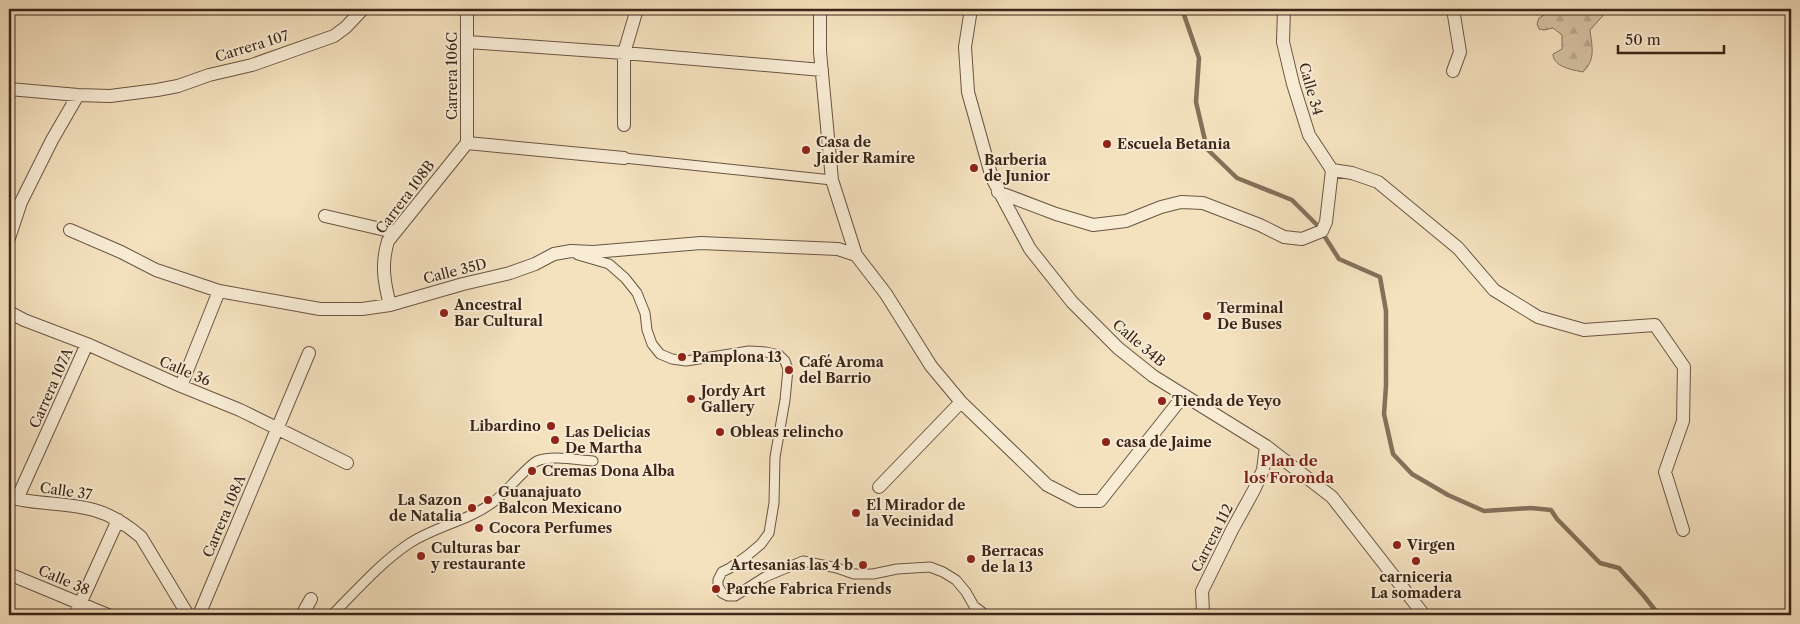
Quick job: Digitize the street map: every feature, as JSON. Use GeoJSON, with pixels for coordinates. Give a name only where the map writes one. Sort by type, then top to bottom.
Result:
{"type":"FeatureCollection","features":[{"type":"Feature","properties":{"kind":"street","name":"Carrera 107"},"geometry":{"type":"LineString","coordinates":[[9,89],[78,96],[110,96],[178,86],[209,75],[252,65],[334,36],[346,27],[363,9]]}},
{"type":"Feature","properties":{"kind":"street","name":"Carrera 106C"},"geometry":{"type":"LineString","coordinates":[[466,142],[467,9]]}},
{"type":"Feature","properties":{"kind":"street"},"geometry":{"type":"LineString","coordinates":[[624,125],[624,53],[637,9]]}},
{"type":"Feature","properties":{"kind":"street"},"geometry":{"type":"LineString","coordinates":[[820,9],[822,70],[832,180],[856,255],[886,294],[931,366],[961,402],[1047,485],[1078,501],[1100,500],[1184,395]]}},
{"type":"Feature","properties":{"kind":"street","name":"Calle 34B"},"geometry":{"type":"LineString","coordinates":[[971,9],[965,47],[968,92],[992,178],[1030,248],[1072,302],[1118,348],[1152,376],[1266,446],[1332,497],[1424,615]]}},
{"type":"Feature","properties":{"kind":"street","name":"Calle 34"},"geometry":{"type":"LineString","coordinates":[[1284,9],[1283,42],[1293,84],[1309,134],[1332,170]]}},
{"type":"Feature","properties":{"kind":"street"},"geometry":{"type":"LineString","coordinates":[[1453,9],[1460,52],[1453,71]]}},
{"type":"Feature","properties":{"kind":"street"},"geometry":{"type":"LineString","coordinates":[[468,42],[822,70]]}},
{"type":"Feature","properties":{"kind":"street"},"geometry":{"type":"LineString","coordinates":[[9,238],[21,202],[52,140],[78,96]]}},
{"type":"Feature","properties":{"kind":"street"},"geometry":{"type":"LineString","coordinates":[[466,142],[832,180]]}},
{"type":"Feature","properties":{"kind":"street","name":"Carrera 108B"},"geometry":{"type":"LineString","coordinates":[[390,304],[383,276],[383,263],[388,241],[466,142]]}},
{"type":"Feature","properties":{"kind":"street"},"geometry":{"type":"LineString","coordinates":[[998,192],[1056,214],[1093,225],[1126,220],[1181,202],[1203,204],[1253,222],[1284,237],[1302,239],[1322,231],[1326,222],[1332,170],[1352,173],[1378,182],[1458,248],[1494,290],[1538,316],[1584,330],[1655,325],[1684,367],[1683,421],[1665,472],[1682,530]]}},
{"type":"Feature","properties":{"kind":"street"},"geometry":{"type":"LineString","coordinates":[[326,216],[394,232]]}},
{"type":"Feature","properties":{"kind":"street","name":"Calle 35D"},"geometry":{"type":"LineString","coordinates":[[70,230],[121,252],[156,270],[219,291],[320,309],[362,309],[390,304],[510,273],[536,264],[554,254],[571,251],[593,252],[701,243],[838,250],[856,255]]}},
{"type":"Feature","properties":{"kind":"street"},"geometry":{"type":"LineString","coordinates":[[571,251],[609,264],[625,278],[637,293],[645,313],[652,344],[660,354],[672,359],[686,361],[749,351],[779,355],[785,361],[788,369],[785,400],[775,457],[774,503],[769,533],[761,544],[748,555],[722,572],[718,580],[718,586],[722,593],[728,596],[735,596],[764,577],[803,561],[837,568],[854,574],[873,574],[897,569],[930,566],[956,580],[974,606],[986,615]]}},
{"type":"Feature","properties":{"kind":"street"},"geometry":{"type":"LineString","coordinates":[[181,386],[219,291]]}},
{"type":"Feature","properties":{"kind":"street","name":"Calle 36"},"geometry":{"type":"LineString","coordinates":[[9,312],[24,320],[87,344],[240,410],[348,462]]}},
{"type":"Feature","properties":{"kind":"street","name":"Carrera 107A"},"geometry":{"type":"LineString","coordinates":[[13,498],[87,344]]}},
{"type":"Feature","properties":{"kind":"street","name":"Carrera 108A"},"geometry":{"type":"LineString","coordinates":[[199,615],[309,354]]}},
{"type":"Feature","properties":{"kind":"street"},"geometry":{"type":"LineString","coordinates":[[879,486],[961,402]]}},
{"type":"Feature","properties":{"kind":"street","name":"Carrera 112"},"geometry":{"type":"LineString","coordinates":[[1206,615],[1204,613],[1202,591],[1263,470],[1266,446]]}},
{"type":"Feature","properties":{"kind":"street"},"geometry":{"type":"LineString","coordinates":[[332,615],[376,572],[410,543],[466,518],[493,503],[535,462],[548,458],[593,461]]}},
{"type":"Feature","properties":{"kind":"street","name":"Calle 37"},"geometry":{"type":"LineString","coordinates":[[13,498],[92,509],[118,520],[141,537],[188,615]]}},
{"type":"Feature","properties":{"kind":"street"},"geometry":{"type":"LineString","coordinates":[[78,609],[118,520]]}},
{"type":"Feature","properties":{"kind":"street","name":"Calle 38"},"geometry":{"type":"LineString","coordinates":[[9,574],[78,609],[108,615]]}},
{"type":"Feature","properties":{"kind":"street"},"geometry":{"type":"LineString","coordinates":[[302,615],[311,599]]}},
{"type":"Feature","properties":{"kind":"green space"},"geometry":{"type":"Polygon","coordinates":[[[1547,9],[1609,9],[1590,30],[1591,57],[1583,72],[1564,67],[1556,62],[1553,54],[1562,49],[1562,35],[1553,28],[1539,29],[1537,24],[1539,18],[1547,13],[1547,9]]]}},
{"type":"Feature","properties":{"kind":"waterway"},"geometry":{"type":"LineString","coordinates":[[1182,9],[1199,58],[1196,102],[1207,149],[1237,178],[1292,200],[1318,226],[1339,259],[1380,277],[1386,311],[1384,414],[1393,454],[1412,474],[1448,495],[1484,511],[1531,508],[1551,510],[1557,519],[1600,563],[1619,568],[1644,596],[1655,610],[1656,615]]}},
{"type":"Feature","properties":{"kind":"place","name":"Escuela Betania"},"geometry":{"type":"Point","coordinates":[1107,144]}},
{"type":"Feature","properties":{"kind":"place","name":"Casa de Jaider Ramíre"},"geometry":{"type":"Point","coordinates":[806,150]}},
{"type":"Feature","properties":{"kind":"place","name":"Barberia de Junior"},"geometry":{"type":"Point","coordinates":[974,168]}},
{"type":"Feature","properties":{"kind":"place","name":"Ancestral Bar Cultural"},"geometry":{"type":"Point","coordinates":[444,313]}},
{"type":"Feature","properties":{"kind":"place","name":"Terminal De Buses"},"geometry":{"type":"Point","coordinates":[1207,316]}},
{"type":"Feature","properties":{"kind":"place","name":"Pamplona 13"},"geometry":{"type":"Point","coordinates":[682,357]}},
{"type":"Feature","properties":{"kind":"place","name":"Café Aroma del Barrio"},"geometry":{"type":"Point","coordinates":[789,370]}},
{"type":"Feature","properties":{"kind":"place","name":"Jordy Art Gallery"},"geometry":{"type":"Point","coordinates":[691,399]}},
{"type":"Feature","properties":{"kind":"place","name":"Tienda de Yeyo"},"geometry":{"type":"Point","coordinates":[1162,401]}},
{"type":"Feature","properties":{"kind":"place","name":"Libardino"},"geometry":{"type":"Point","coordinates":[551,426]}},
{"type":"Feature","properties":{"kind":"place","name":"Obleas relincho"},"geometry":{"type":"Point","coordinates":[720,432]}},
{"type":"Feature","properties":{"kind":"place","name":"Las Delicias De Martha"},"geometry":{"type":"Point","coordinates":[555,440]}},
{"type":"Feature","properties":{"kind":"place","name":"casa de Jaime"},"geometry":{"type":"Point","coordinates":[1106,442]}},
{"type":"Feature","properties":{"kind":"place","name":"Cremas Dona Alba"},"geometry":{"type":"Point","coordinates":[532,471]}},
{"type":"Feature","properties":{"kind":"place","name":"Guanajuato Balcon Mexicano"},"geometry":{"type":"Point","coordinates":[488,500]}},
{"type":"Feature","properties":{"kind":"place","name":"La Sazon de Natalia"},"geometry":{"type":"Point","coordinates":[472,508]}},
{"type":"Feature","properties":{"kind":"place","name":"El Mirador de la Vecinidad"},"geometry":{"type":"Point","coordinates":[856,513]}},
{"type":"Feature","properties":{"kind":"place","name":"Cocora Perfumes"},"geometry":{"type":"Point","coordinates":[479,528]}},
{"type":"Feature","properties":{"kind":"place","name":"Virgen"},"geometry":{"type":"Point","coordinates":[1397,545]}},
{"type":"Feature","properties":{"kind":"place","name":"Culturas bar y restaurante"},"geometry":{"type":"Point","coordinates":[421,556]}},
{"type":"Feature","properties":{"kind":"place","name":"Berracas de la 13"},"geometry":{"type":"Point","coordinates":[971,559]}},
{"type":"Feature","properties":{"kind":"place","name":"carniceria La somadera"},"geometry":{"type":"Point","coordinates":[1416,561]}},
{"type":"Feature","properties":{"kind":"place","name":"Artesanias las 4 b"},"geometry":{"type":"Point","coordinates":[863,565]}},
{"type":"Feature","properties":{"kind":"place","name":"Parche Fabrica Friends"},"geometry":{"type":"Point","coordinates":[716,589]}},
{"type":"Feature","properties":{"kind":"district","name":"Plan de los Foronda"},"geometry":{"type":"Point","coordinates":[1289,468]}}]}
